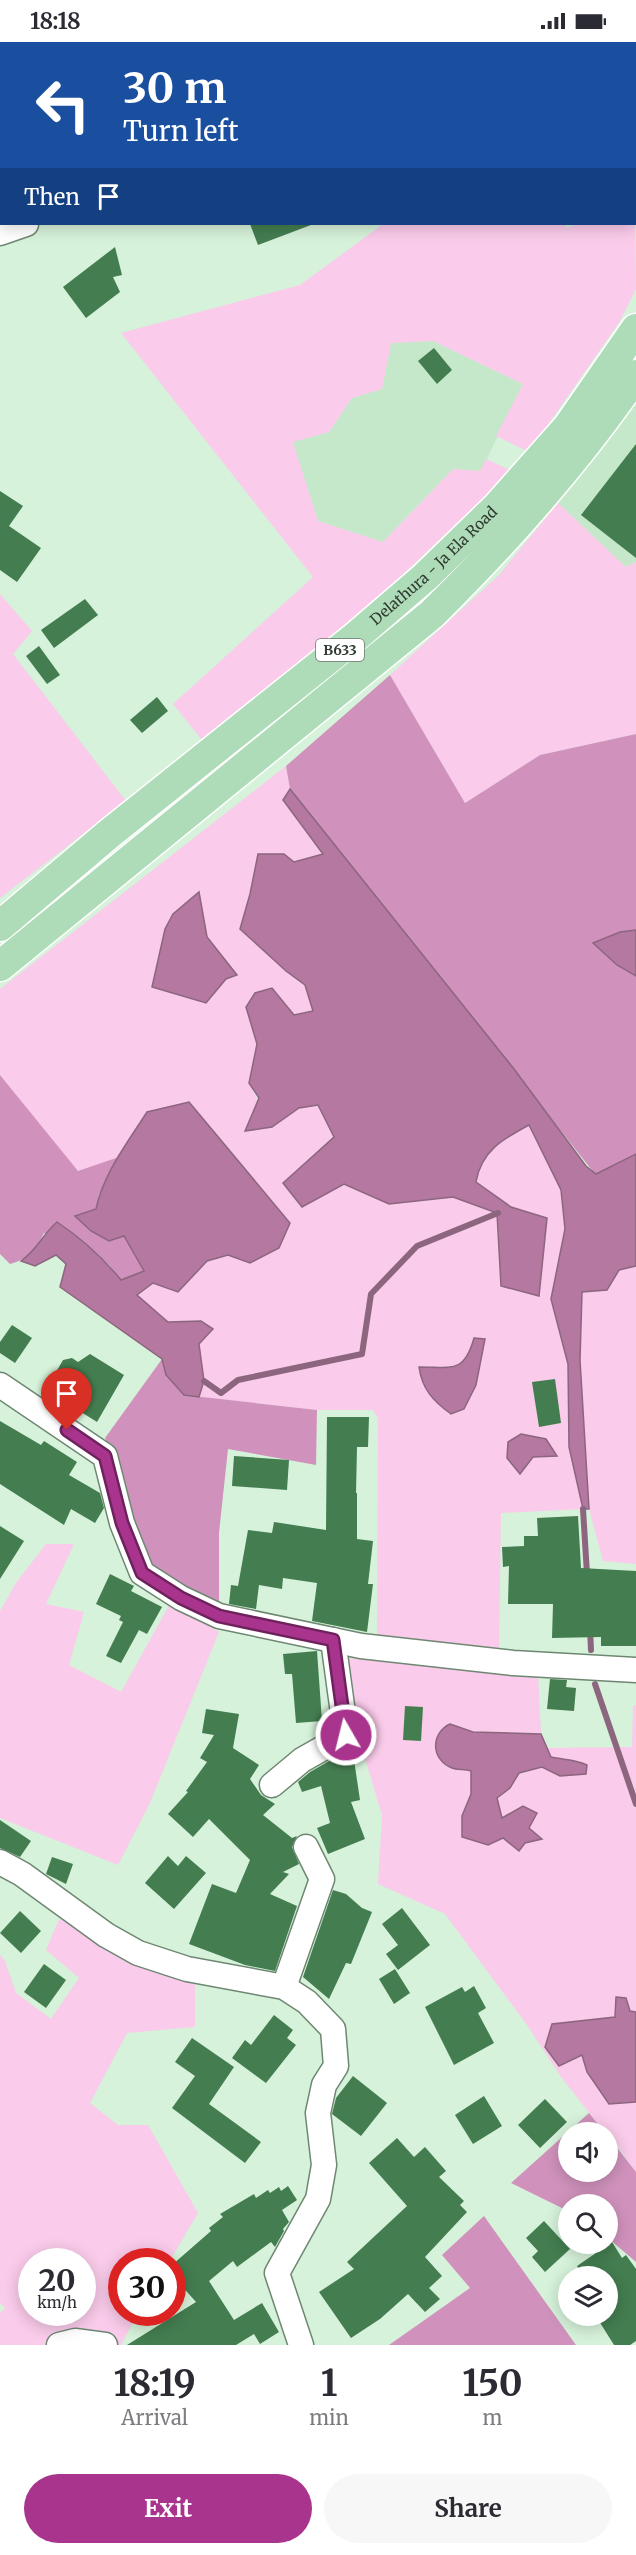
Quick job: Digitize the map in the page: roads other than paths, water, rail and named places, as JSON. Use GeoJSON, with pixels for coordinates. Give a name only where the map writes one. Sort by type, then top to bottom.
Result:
{"type":"FeatureCollection","features":[{"type":"Feature","properties":{"kind":"main road","name":"Delathura - Ja Ela Road"},"geometry":{"type":"LineString","coordinates":[[0,927],[110,833],[353,639],[425,577],[498,506],[568,427],[636,329]]}},
{"type":"Feature","properties":{"kind":"main road","name":"Delathura - Ja Ela Road"},"geometry":{"type":"LineString","coordinates":[[0,966],[432,614],[493,554],[553,487],[603,424],[636,375]]}},
{"type":"Feature","properties":{"kind":"street"},"geometry":{"type":"LineString","coordinates":[[0,233],[23,225]]}},
{"type":"Feature","properties":{"kind":"street"},"geometry":{"type":"LineString","coordinates":[[3,1393],[105,1456],[122,1523],[142,1573],[181,1598],[219,1616],[361,1646],[513,1663],[636,1670]]}},
{"type":"Feature","properties":{"kind":"street"},"geometry":{"type":"LineString","coordinates":[[272,1785],[302,1760],[346,1735],[333,1640]]}},
{"type":"Feature","properties":{"kind":"street"},"geometry":{"type":"LineString","coordinates":[[284,1987],[322,1879],[306,1847]]}},
{"type":"Feature","properties":{"kind":"street"},"geometry":{"type":"LineString","coordinates":[[0,1862],[22,1874],[106,1935],[138,1953],[187,1969],[284,1987],[307,2002],[333,2029],[336,2066],[324,2085],[318,2113],[324,2164],[318,2199],[277,2273],[301,2345]]}},
{"type":"Feature","properties":{"kind":"street"},"geometry":{"type":"LineString","coordinates":[[58,2345],[75,2341],[105,2345]]}},
{"type":"Feature","properties":{"kind":"waterway"},"geometry":{"type":"LineString","coordinates":[[204,1381],[221,1393],[238,1380],[362,1354],[371,1294],[417,1246],[498,1213]]}},
{"type":"Feature","properties":{"kind":"waterway"},"geometry":{"type":"LineString","coordinates":[[583,1509],[587,1574]]}},
{"type":"Feature","properties":{"kind":"waterway"},"geometry":{"type":"LineString","coordinates":[[590,1629],[591,1650]]}},
{"type":"Feature","properties":{"kind":"waterway"},"geometry":{"type":"LineString","coordinates":[[595,1684],[636,1804]]}}]}
